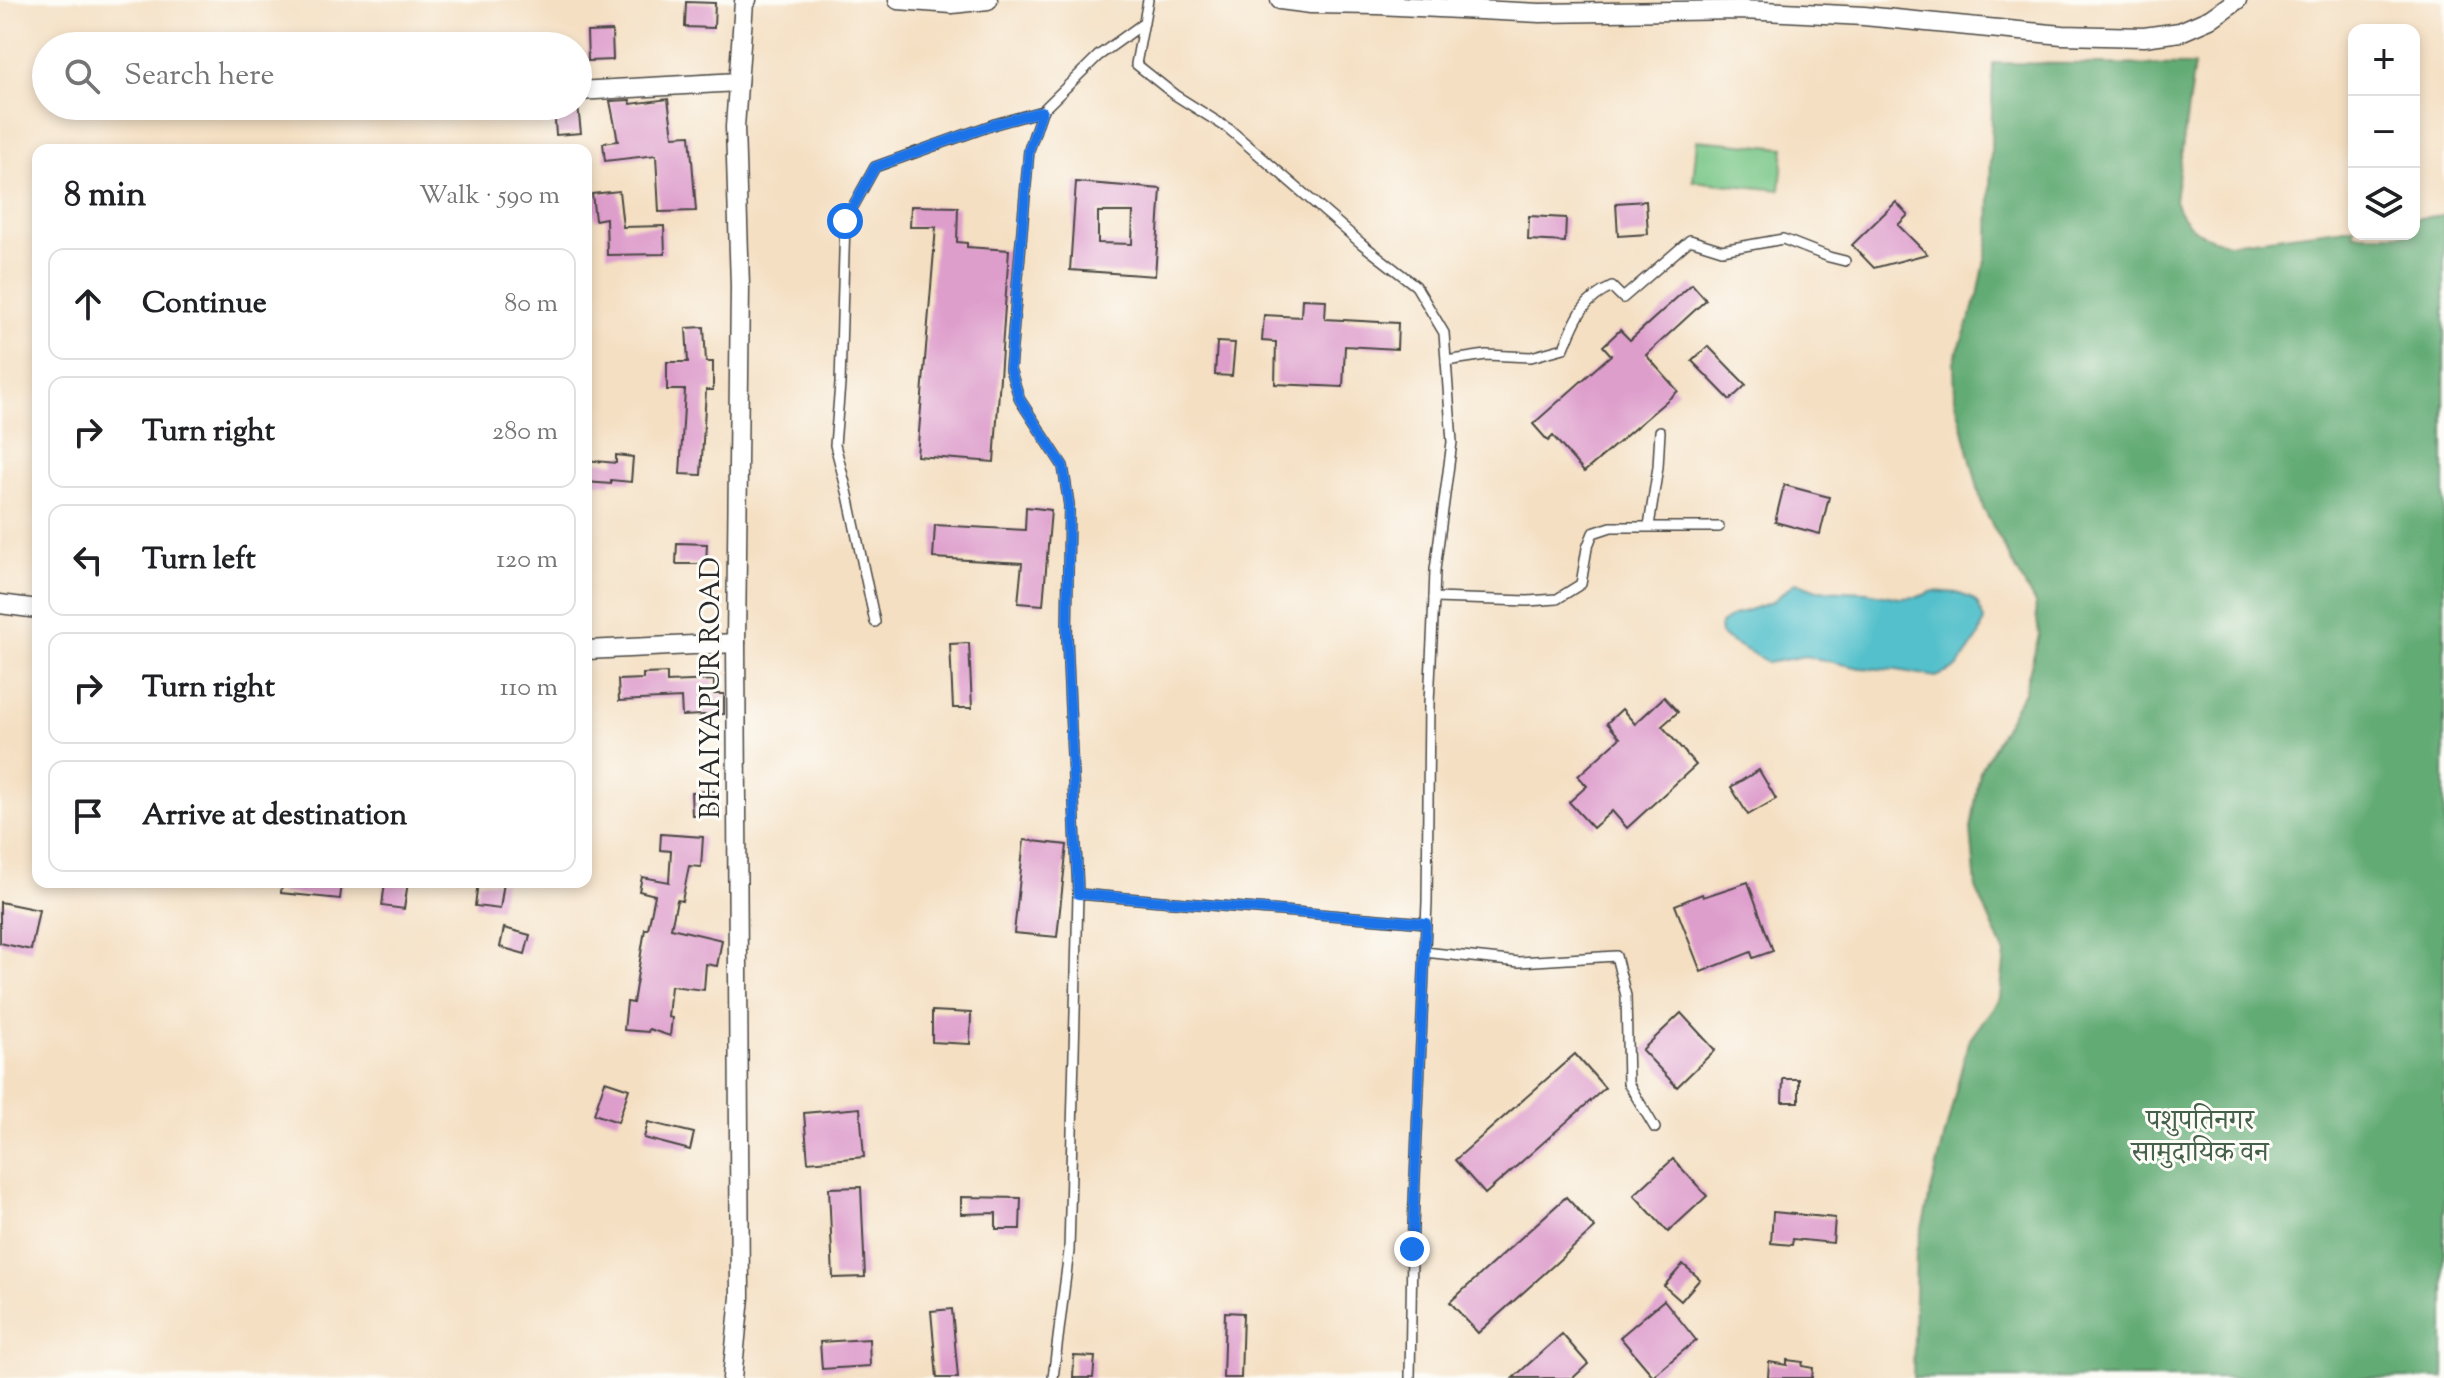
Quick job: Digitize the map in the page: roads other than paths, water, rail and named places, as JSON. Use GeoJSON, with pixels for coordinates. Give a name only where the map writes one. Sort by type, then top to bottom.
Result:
{"type":"FeatureCollection","features":[{"type":"Feature","properties":{"kind":"street","name":"BHAIYAPUR ROAD"},"geometry":{"type":"LineString","coordinates":[[732,1378],[740,1297],[736,643],[740,286],[735,127],[744,2],[747,0]]}},
{"type":"Feature","properties":{"kind":"street"},"geometry":{"type":"LineString","coordinates":[[898,0],[952,4],[988,0]]}},
{"type":"Feature","properties":{"kind":"street"},"geometry":{"type":"LineString","coordinates":[[1280,0],[1311,4],[1378,2],[1540,13],[1742,10],[1864,16],[2062,35],[2144,37],[2180,32],[2210,19],[2237,0]]}},
{"type":"Feature","properties":{"kind":"street"},"geometry":{"type":"LineString","coordinates":[[592,90],[738,82]]}},
{"type":"Feature","properties":{"kind":"street"},"geometry":{"type":"LineString","coordinates":[[0,604],[32,608]]}},
{"type":"Feature","properties":{"kind":"street"},"geometry":{"type":"LineString","coordinates":[[592,650],[736,643]]}},
{"type":"Feature","properties":{"kind":"lane"},"geometry":{"type":"LineString","coordinates":[[1148,0],[1136,64],[1175,95],[1229,129],[1362,244],[1416,286],[1444,333],[1452,442],[1435,570],[1429,703],[1426,923],[1412,1249],[1410,1378]]}},
{"type":"Feature","properties":{"kind":"lane"},"geometry":{"type":"LineString","coordinates":[[1053,1378],[1069,1251],[1078,894],[1067,638],[1069,505],[1063,466],[1020,400],[1010,369],[1029,150],[1042,111],[1098,56],[1144,23]]}},
{"type":"Feature","properties":{"kind":"lane"},"geometry":{"type":"LineString","coordinates":[[875,622],[835,445],[845,221],[875,167],[995,124],[1042,111]]}},
{"type":"Feature","properties":{"kind":"lane"},"geometry":{"type":"LineString","coordinates":[[1446,361],[1486,355],[1531,357],[1564,348],[1576,318],[1595,295],[1612,287],[1623,298],[1690,240],[1722,250],[1783,239],[1845,261]]}},
{"type":"Feature","properties":{"kind":"lane"},"geometry":{"type":"LineString","coordinates":[[1649,526],[1660,431]]}},
{"type":"Feature","properties":{"kind":"lane"},"geometry":{"type":"LineString","coordinates":[[1434,598],[1557,599],[1581,584],[1587,548],[1593,533],[1611,527],[1719,527]]}},
{"type":"Feature","properties":{"kind":"lane"},"geometry":{"type":"LineString","coordinates":[[1078,894],[1426,923]]}},
{"type":"Feature","properties":{"kind":"lane"},"geometry":{"type":"LineString","coordinates":[[1424,952],[1519,962],[1616,956],[1626,996],[1628,1083],[1655,1128]]}},
{"type":"Feature","properties":{"kind":"water"},"geometry":{"type":"Polygon","coordinates":[[[1796,582],[1817,590],[1867,592],[1900,598],[1918,597],[1934,591],[1957,593],[1978,604],[1984,620],[1979,636],[1957,668],[1936,677],[1860,668],[1805,656],[1768,663],[1721,634],[1720,624],[1734,615],[1772,602],[1796,582]]]}},
{"type":"Feature","properties":{"kind":"park label","name":"पशुपतिनगर सामुदायिक वन"},"geometry":{"type":"Point","coordinates":[2200,1135]}}]}
